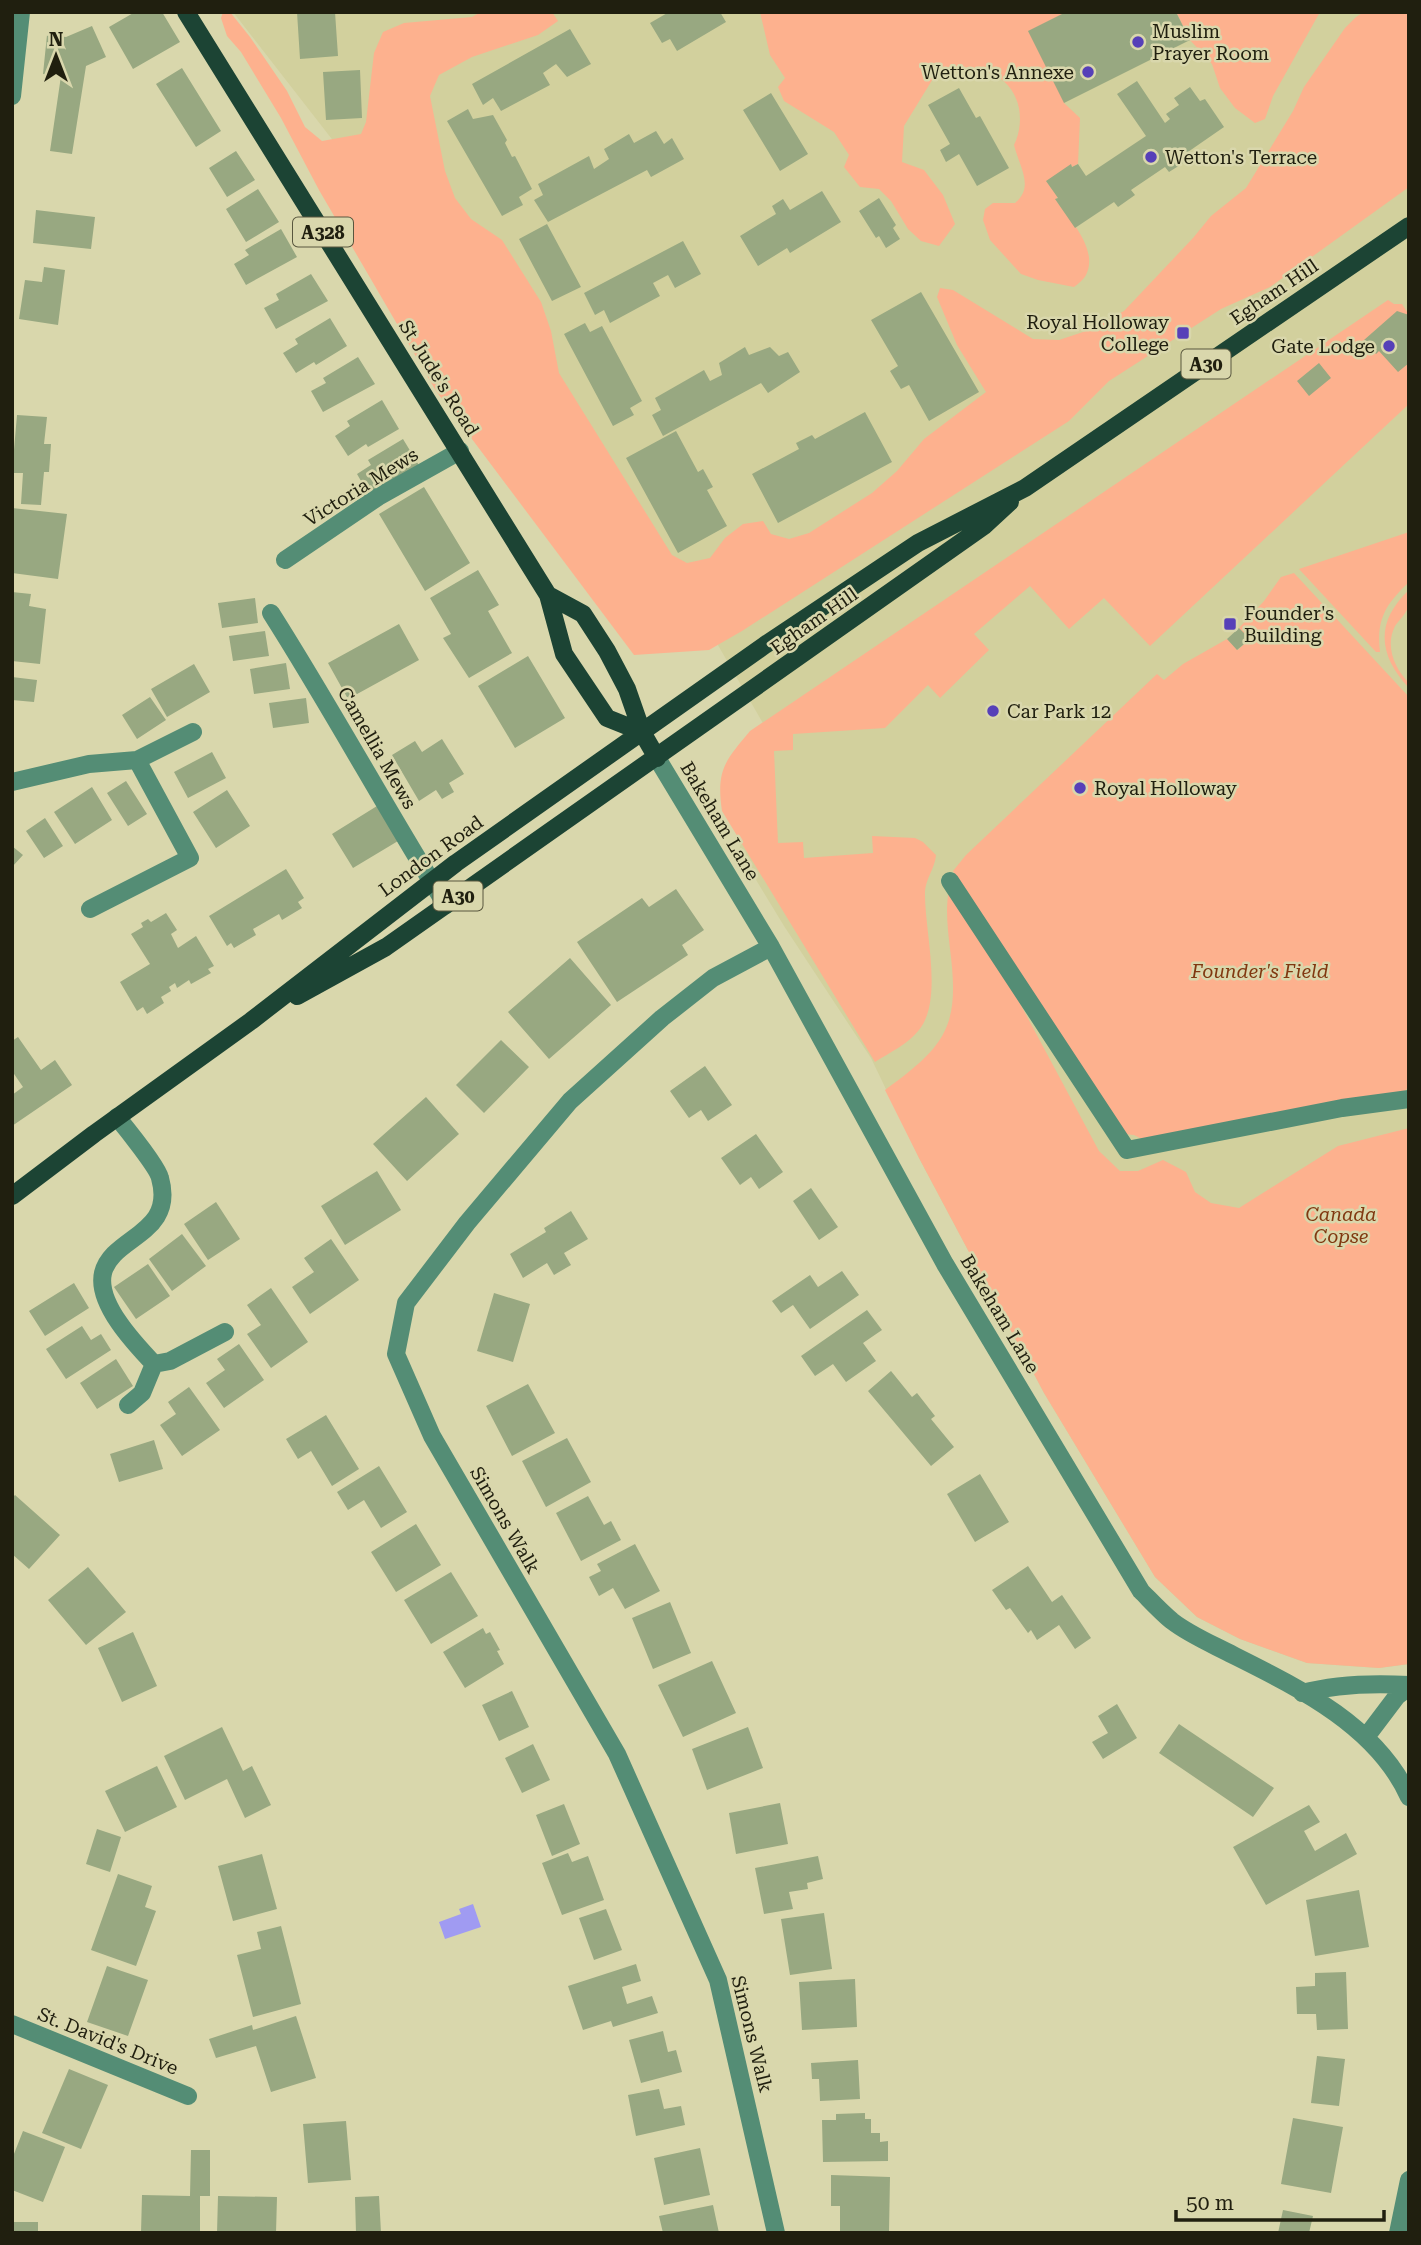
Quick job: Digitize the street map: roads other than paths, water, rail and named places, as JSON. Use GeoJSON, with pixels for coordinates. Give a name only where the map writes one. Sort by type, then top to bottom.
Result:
{"type":"FeatureCollection","features":[{"type":"Feature","properties":{"kind":"main road","name":"St Jude's Road"},"geometry":{"type":"LineString","coordinates":[[186,12],[548,595]]}},
{"type":"Feature","properties":{"kind":"main road","name":"Egham Hill"},"geometry":{"type":"LineString","coordinates":[[642,732],[765,645],[918,543],[1025,488],[1409,226]]}},
{"type":"Feature","properties":{"kind":"main road","name":"Egham Hill"},"geometry":{"type":"LineString","coordinates":[[657,758],[984,526],[1025,488]]}},
{"type":"Feature","properties":{"kind":"main road"},"geometry":{"type":"LineString","coordinates":[[548,595],[583,614],[627,689],[642,732],[657,758]]}},
{"type":"Feature","properties":{"kind":"main road"},"geometry":{"type":"LineString","coordinates":[[548,595],[564,654],[607,718],[642,732]]}},
{"type":"Feature","properties":{"kind":"main road","name":"London Road"},"geometry":{"type":"LineString","coordinates":[[12,1196],[251,1021],[431,882],[642,732]]}},
{"type":"Feature","properties":{"kind":"main road","name":"London Road"},"geometry":{"type":"LineString","coordinates":[[251,1021],[386,947],[657,758]]}},
{"type":"Feature","properties":{"kind":"street"},"geometry":{"type":"LineString","coordinates":[[12,96],[21,12]]}},
{"type":"Feature","properties":{"kind":"street","name":"Victoria Mews"},"geometry":{"type":"LineString","coordinates":[[285,560],[378,497],[460,451]]}},
{"type":"Feature","properties":{"kind":"street","name":"Camellia Mews"},"geometry":{"type":"LineString","coordinates":[[271,613],[309,672],[446,905]]}},
{"type":"Feature","properties":{"kind":"street"},"geometry":{"type":"LineString","coordinates":[[12,782],[89,764],[137,760],[193,732]]}},
{"type":"Feature","properties":{"kind":"street","name":"Bakeham Lane"},"geometry":{"type":"LineString","coordinates":[[657,758],[771,947],[945,1264],[1141,1591],[1172,1621],[1350,1722],[1392,1768],[1409,1797]]}},
{"type":"Feature","properties":{"kind":"street"},"geometry":{"type":"LineString","coordinates":[[90,909],[190,858],[137,760]]}},
{"type":"Feature","properties":{"kind":"street"},"geometry":{"type":"LineString","coordinates":[[950,881],[1127,1150],[1342,1108],[1409,1099]]}},
{"type":"Feature","properties":{"kind":"street","name":"Simons Walk"},"geometry":{"type":"LineString","coordinates":[[771,947],[713,978],[662,1018],[570,1101],[467,1223],[406,1303],[396,1354],[432,1436],[617,1754],[719,1980],[776,2233]]}},
{"type":"Feature","properties":{"kind":"street"},"geometry":{"type":"LineString","coordinates":[[117,1117],[160,1177],[162,1197],[154,1222],[111,1259],[103,1273],[103,1287],[116,1320],[154,1364]]}},
{"type":"Feature","properties":{"kind":"street"},"geometry":{"type":"LineString","coordinates":[[154,1364],[170,1361],[225,1332]]}},
{"type":"Feature","properties":{"kind":"street"},"geometry":{"type":"LineString","coordinates":[[128,1405],[142,1393],[154,1364]]}},
{"type":"Feature","properties":{"kind":"street"},"geometry":{"type":"LineString","coordinates":[[1302,1693],[1319,1688],[1387,1684],[1409,1686]]}},
{"type":"Feature","properties":{"kind":"street"},"geometry":{"type":"LineString","coordinates":[[1366,1737],[1397,1696],[1409,1686]]}},
{"type":"Feature","properties":{"kind":"street","name":"St. David's Drive"},"geometry":{"type":"LineString","coordinates":[[12,2024],[188,2096]]}},
{"type":"Feature","properties":{"kind":"street"},"geometry":{"type":"LineString","coordinates":[[1398,2233],[1409,2180]]}},
{"type":"Feature","properties":{"kind":"place","name":"Muslim Prayer Room"},"geometry":{"type":"Point","coordinates":[1138,42]}},
{"type":"Feature","properties":{"kind":"place","name":"Wetton's Annexe"},"geometry":{"type":"Point","coordinates":[1088,72]}},
{"type":"Feature","properties":{"kind":"place","name":"Wetton's Terrace"},"geometry":{"type":"Point","coordinates":[1151,157]}},
{"type":"Feature","properties":{"kind":"place","name":"Royal Holloway College"},"geometry":{"type":"Point","coordinates":[1183,333]}},
{"type":"Feature","properties":{"kind":"place","name":"Gate Lodge"},"geometry":{"type":"Point","coordinates":[1389,346]}},
{"type":"Feature","properties":{"kind":"place","name":"Founder's Building"},"geometry":{"type":"Point","coordinates":[1230,624]}},
{"type":"Feature","properties":{"kind":"place","name":"Car Park 12"},"geometry":{"type":"Point","coordinates":[993,711]}},
{"type":"Feature","properties":{"kind":"place","name":"Royal Holloway"},"geometry":{"type":"Point","coordinates":[1080,788]}},
{"type":"Feature","properties":{"kind":"park label","name":"Founder's Field"},"geometry":{"type":"Point","coordinates":[1260,971]}},
{"type":"Feature","properties":{"kind":"park label","name":"Canada Copse"},"geometry":{"type":"Point","coordinates":[1341,1225]}}]}
